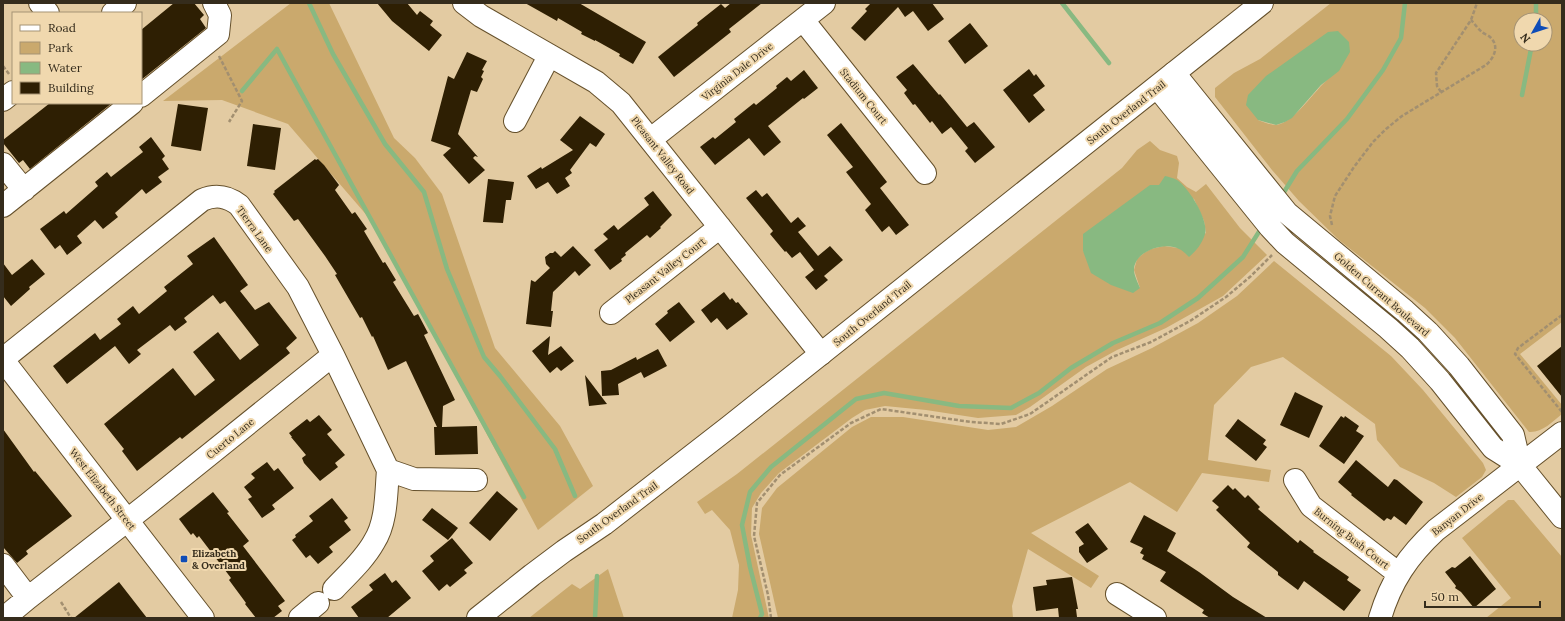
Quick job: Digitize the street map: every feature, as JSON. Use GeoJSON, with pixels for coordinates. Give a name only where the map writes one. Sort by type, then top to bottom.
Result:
{"type":"FeatureCollection","features":[{"type":"Feature","properties":{"kind":"street"},"geometry":{"type":"LineString","coordinates":[[40,3],[47,12]]}},
{"type":"Feature","properties":{"kind":"street"},"geometry":{"type":"LineString","coordinates":[[114,12],[125,3]]}},
{"type":"Feature","properties":{"kind":"street"},"geometry":{"type":"LineString","coordinates":[[142,95],[218,34],[220,16],[214,3]]}},
{"type":"Feature","properties":{"kind":"street","name":"Pleasant Valley Road"},"geometry":{"type":"LineString","coordinates":[[464,3],[481,16],[596,82],[621,103],[821,354]]}},
{"type":"Feature","properties":{"kind":"street","name":"Virginia Dale Drive"},"geometry":{"type":"LineString","coordinates":[[651,139],[824,3]]}},
{"type":"Feature","properties":{"kind":"street","name":"South Overland Trail"},"geometry":{"type":"LineString","coordinates":[[478,618],[564,551],[604,524],[821,354],[1262,3]]}},
{"type":"Feature","properties":{"kind":"street","name":"Stadium Court"},"geometry":{"type":"LineString","coordinates":[[803,20],[925,173]]}},
{"type":"Feature","properties":{"kind":"street"},"geometry":{"type":"LineString","coordinates":[[515,121],[549,56]]}},
{"type":"Feature","properties":{"kind":"street","name":"Golden Currant Boulevard"},"geometry":{"type":"LineString","coordinates":[[1174,73],[1272,194],[1295,219],[1405,311],[1428,332],[1459,366],[1513,435],[1520,465]]}},
{"type":"Feature","properties":{"kind":"street"},"geometry":{"type":"LineString","coordinates":[[3,100],[11,83]]}},
{"type":"Feature","properties":{"kind":"street","name":"Golden Currant Boulevard"},"geometry":{"type":"LineString","coordinates":[[1157,87],[1255,210],[1285,243],[1410,348],[1440,381],[1493,448],[1520,465],[1562,517]]}},
{"type":"Feature","properties":{"kind":"street"},"geometry":{"type":"LineString","coordinates":[[3,206],[131,104]]}},
{"type":"Feature","properties":{"kind":"street"},"geometry":{"type":"LineString","coordinates":[[3,164],[24,190]]}},
{"type":"Feature","properties":{"kind":"street","name":"Tierra Lane"},"geometry":{"type":"LineString","coordinates":[[5,366],[202,200],[210,196],[223,196],[232,200],[239,206],[298,287],[333,355],[388,470]]}},
{"type":"Feature","properties":{"kind":"street"},"geometry":{"type":"LineString","coordinates":[[1285,243],[1295,219]]}},
{"type":"Feature","properties":{"kind":"street","name":"Pleasant Valley Court"},"geometry":{"type":"LineString","coordinates":[[611,313],[720,227]]}},
{"type":"Feature","properties":{"kind":"street","name":"Cuerto Lane"},"geometry":{"type":"LineString","coordinates":[[4,618],[333,355]]}},
{"type":"Feature","properties":{"kind":"street","name":"West Elizabeth Street"},"geometry":{"type":"LineString","coordinates":[[5,366],[203,618]]}},
{"type":"Feature","properties":{"kind":"street","name":"Banyan Drive"},"geometry":{"type":"LineString","coordinates":[[1380,618],[1385,603],[1399,574],[1419,546],[1436,530],[1562,433]]}},
{"type":"Feature","properties":{"kind":"street"},"geometry":{"type":"LineString","coordinates":[[334,589],[361,561],[375,541],[381,526],[388,470],[414,479],[476,480]]}},
{"type":"Feature","properties":{"kind":"street","name":"Burning Bush Court"},"geometry":{"type":"LineString","coordinates":[[1295,480],[1311,506],[1399,574]]}},
{"type":"Feature","properties":{"kind":"street"},"geometry":{"type":"LineString","coordinates":[[3,565],[28,598]]}},
{"type":"Feature","properties":{"kind":"street"},"geometry":{"type":"LineString","coordinates":[[1118,594],[1155,618]]}},
{"type":"Feature","properties":{"kind":"street"},"geometry":{"type":"LineString","coordinates":[[300,618],[318,604]]}},
{"type":"Feature","properties":{"kind":"path"},"geometry":{"type":"LineString","coordinates":[[1441,92],[1437,86],[1436,73],[1471,20],[1477,3]]}},
{"type":"Feature","properties":{"kind":"path"},"geometry":{"type":"LineString","coordinates":[[1332,230],[1330,216],[1335,196],[1354,166],[1373,142],[1402,116],[1486,65],[1492,59],[1495,54],[1494,43],[1491,38],[1482,32],[1471,20]]}},
{"type":"Feature","properties":{"kind":"path"},"geometry":{"type":"LineString","coordinates":[[208,42],[220,58],[242,101],[229,122]]}},
{"type":"Feature","properties":{"kind":"path"},"geometry":{"type":"LineString","coordinates":[[3,66],[11,83]]}},
{"type":"Feature","properties":{"kind":"path"},"geometry":{"type":"LineString","coordinates":[[771,618],[768,595],[754,536],[757,503],[780,475],[851,423],[881,409],[971,422],[1001,424],[1030,414],[1112,357],[1151,342],[1190,321],[1226,297],[1251,276],[1285,243]]}},
{"type":"Feature","properties":{"kind":"path"},"geometry":{"type":"LineString","coordinates":[[1562,315],[1518,348],[1515,354],[1562,412]]}},
{"type":"Feature","properties":{"kind":"path"},"geometry":{"type":"LineString","coordinates":[[61,602],[71,618]]}},
{"type":"Feature","properties":{"kind":"green space"},"geometry":{"type":"Polygon","coordinates":[[[291,3],[329,3],[394,138],[415,158],[442,194],[495,348],[560,426],[593,486],[538,530],[376,226],[288,124],[222,100],[163,101],[291,3]]]}},
{"type":"Feature","properties":{"kind":"green space"},"geometry":{"type":"Polygon","coordinates":[[[1331,3],[1562,3],[1562,322],[1520,354],[1562,405],[1562,414],[1543,429],[1529,432],[1455,338],[1425,308],[1339,240],[1299,201],[1272,170],[1215,97],[1215,88],[1234,73],[1260,59],[1331,3]],[[1329,78],[1258,120],[1274,125],[1283,123],[1304,105],[1329,78]]]}},
{"type":"Feature","properties":{"kind":"green space"},"geometry":{"type":"Polygon","coordinates":[[[1150,141],[1160,150],[1177,156],[1179,163],[1177,178],[1187,187],[1196,192],[1206,184],[1240,228],[1267,255],[1223,296],[1166,328],[1117,350],[1086,367],[1030,407],[1016,415],[978,418],[926,410],[885,406],[865,410],[852,418],[779,473],[761,493],[752,508],[751,535],[769,618],[732,618],[738,590],[739,565],[730,530],[712,510],[705,514],[697,502],[737,474],[1122,168],[1137,150],[1150,141]],[[1159,185],[1083,251],[1140,288],[1134,270],[1137,259],[1144,253],[1151,249],[1164,246],[1178,248],[1206,233],[1204,221],[1194,199],[1159,185]]]}},
{"type":"Feature","properties":{"kind":"green space"},"geometry":{"type":"Polygon","coordinates":[[[1274,261],[1391,356],[1423,390],[1483,463],[1486,470],[1482,477],[1456,497],[1434,483],[1400,467],[1377,440],[1375,424],[1283,357],[1251,367],[1214,405],[1208,460],[1271,470],[1269,482],[1202,473],[1177,512],[1130,482],[1031,533],[1099,576],[1091,588],[1028,549],[1012,606],[1013,618],[778,618],[759,534],[762,508],[777,488],[852,427],[871,417],[903,417],[988,430],[1016,427],[1052,406],[1107,369],[1152,348],[1198,323],[1237,296],[1274,261]]]}},
{"type":"Feature","properties":{"kind":"green space"},"geometry":{"type":"Polygon","coordinates":[[[1508,500],[1514,500],[1562,557],[1562,618],[1486,618],[1511,598],[1462,538],[1508,500]]]}},
{"type":"Feature","properties":{"kind":"green space"},"geometry":{"type":"Polygon","coordinates":[[[608,569],[624,618],[529,618],[572,584],[580,589],[608,569]]]}},
{"type":"Feature","properties":{"kind":"water"},"geometry":{"type":"Polygon","coordinates":[[[1338,31],[1349,42],[1350,52],[1339,71],[1321,85],[1292,118],[1276,125],[1258,120],[1246,105],[1248,95],[1266,76],[1328,32],[1338,31]]]}},
{"type":"Feature","properties":{"kind":"water"},"geometry":{"type":"Polygon","coordinates":[[[1165,176],[1176,179],[1182,184],[1192,197],[1201,213],[1204,221],[1205,234],[1198,247],[1189,257],[1181,250],[1166,246],[1151,249],[1145,253],[1135,263],[1134,272],[1140,288],[1133,293],[1111,285],[1091,273],[1083,251],[1083,234],[1150,185],[1159,185],[1165,176]]]}},
{"type":"Feature","properties":{"kind":"building"},"geometry":{"type":"Polygon","coordinates":[[[174,3],[194,3],[204,15],[200,19],[206,28],[142,79],[142,29],[174,3]]]}},
{"type":"Feature","properties":{"kind":"building"},"geometry":{"type":"Polygon","coordinates":[[[377,3],[407,3],[417,15],[420,11],[433,21],[430,25],[442,35],[429,51],[392,21],[377,3]]]}},
{"type":"Feature","properties":{"kind":"building"},"geometry":{"type":"Polygon","coordinates":[[[525,3],[579,3],[646,42],[633,64],[619,56],[620,54],[581,34],[582,32],[558,18],[557,21],[525,3]]]}},
{"type":"Feature","properties":{"kind":"building"},"geometry":{"type":"Polygon","coordinates":[[[731,3],[762,3],[729,29],[731,32],[674,77],[658,57],[698,25],[697,23],[721,4],[725,8],[731,3]]]}},
{"type":"Feature","properties":{"kind":"building"},"geometry":{"type":"Polygon","coordinates":[[[871,3],[932,3],[944,19],[928,31],[913,11],[905,17],[898,7],[865,41],[851,28],[867,11],[865,9],[871,3]]]}},
{"type":"Feature","properties":{"kind":"building"},"geometry":{"type":"Polygon","coordinates":[[[970,23],[988,46],[965,64],[948,41],[970,23]]]}},
{"type":"Feature","properties":{"kind":"building"},"geometry":{"type":"Polygon","coordinates":[[[467,52],[487,61],[482,70],[484,71],[481,77],[483,79],[477,92],[471,90],[458,134],[478,157],[475,156],[473,158],[485,170],[469,184],[443,155],[451,148],[431,141],[448,76],[454,79],[467,52]]]}},
{"type":"Feature","properties":{"kind":"building"},"geometry":{"type":"Polygon","coordinates":[[[913,64],[967,127],[974,122],[995,147],[975,163],[965,151],[968,148],[951,127],[942,134],[932,121],[930,123],[915,104],[913,105],[904,93],[907,90],[896,77],[913,64]]]}},
{"type":"Feature","properties":{"kind":"building"},"geometry":{"type":"Polygon","coordinates":[[[1029,69],[1034,76],[1036,74],[1045,86],[1033,95],[1045,110],[1029,123],[1003,90],[1029,69]]]}},
{"type":"Feature","properties":{"kind":"building"},"geometry":{"type":"Polygon","coordinates":[[[804,70],[818,88],[768,126],[781,142],[764,156],[749,138],[715,165],[700,147],[713,137],[715,139],[736,122],[734,119],[754,103],[756,105],[777,88],[776,86],[787,77],[791,81],[804,70]]]}},
{"type":"Feature","properties":{"kind":"building"},"geometry":{"type":"Polygon","coordinates":[[[49,104],[111,104],[30,169],[23,160],[19,163],[3,143],[3,140],[49,104]]]}},
{"type":"Feature","properties":{"kind":"building"},"geometry":{"type":"Polygon","coordinates":[[[178,104],[208,108],[201,151],[171,146],[178,104]]]}},
{"type":"Feature","properties":{"kind":"building"},"geometry":{"type":"Polygon","coordinates":[[[580,116],[605,134],[596,147],[590,143],[570,170],[572,173],[565,178],[570,186],[557,194],[548,182],[536,189],[527,176],[541,167],[542,169],[573,150],[560,140],[580,116]]]}},
{"type":"Feature","properties":{"kind":"building"},"geometry":{"type":"Polygon","coordinates":[[[841,123],[887,182],[880,188],[909,225],[896,235],[889,226],[882,232],[865,210],[871,204],[846,172],[853,167],[827,135],[841,123]]]}},
{"type":"Feature","properties":{"kind":"building"},"geometry":{"type":"Polygon","coordinates":[[[253,124],[281,128],[275,170],[247,166],[253,124]]]}},
{"type":"Feature","properties":{"kind":"building"},"geometry":{"type":"Polygon","coordinates":[[[151,137],[165,156],[162,159],[169,169],[158,177],[162,182],[146,194],[142,189],[115,213],[118,217],[103,229],[95,220],[77,236],[82,243],[67,255],[60,245],[55,249],[40,229],[64,211],[66,214],[98,186],[95,182],[107,172],[111,177],[143,152],[139,147],[151,137]]]}},
{"type":"Feature","properties":{"kind":"building"},"geometry":{"type":"Polygon","coordinates":[[[315,159],[318,159],[324,165],[339,185],[335,190],[352,214],[355,212],[367,229],[364,231],[383,263],[385,262],[396,280],[393,282],[414,316],[418,314],[428,333],[424,335],[455,400],[443,406],[442,427],[477,426],[478,454],[435,455],[434,427],[437,427],[406,361],[388,370],[373,336],[372,337],[362,317],[360,318],[335,275],[337,274],[298,219],[294,221],[273,194],[275,192],[274,191],[315,159]]]}},
{"type":"Feature","properties":{"kind":"building"},"geometry":{"type":"Polygon","coordinates":[[[488,179],[514,182],[511,200],[506,200],[503,223],[483,222],[488,179]]]}},
{"type":"Feature","properties":{"kind":"building"},"geometry":{"type":"Polygon","coordinates":[[[756,190],[762,197],[767,193],[791,223],[798,217],[806,226],[798,232],[818,256],[830,246],[843,260],[824,276],[828,280],[816,290],[805,277],[814,270],[800,252],[792,258],[786,251],[785,252],[770,234],[773,231],[746,198],[756,190]]]}},
{"type":"Feature","properties":{"kind":"building"},"geometry":{"type":"Polygon","coordinates":[[[653,191],[672,215],[650,238],[647,235],[625,253],[626,255],[621,259],[622,261],[610,270],[594,250],[608,239],[603,234],[614,225],[618,230],[649,205],[644,198],[653,191]]]}},
{"type":"Feature","properties":{"kind":"building"},"geometry":{"type":"Polygon","coordinates":[[[214,237],[248,285],[240,291],[255,310],[269,302],[297,338],[286,348],[290,353],[182,439],[180,437],[137,471],[122,451],[124,449],[104,424],[173,368],[195,396],[215,380],[193,352],[218,332],[240,360],[259,345],[225,301],[220,304],[213,295],[184,318],[187,322],[175,331],[170,325],[137,350],[141,354],[129,364],[115,346],[67,384],[53,366],[95,333],[100,340],[121,324],[117,319],[133,306],[139,314],[167,291],[164,287],[193,264],[187,256],[214,237]]]}},
{"type":"Feature","properties":{"kind":"building"},"geometry":{"type":"Polygon","coordinates":[[[573,246],[591,265],[579,276],[575,271],[553,292],[551,327],[526,324],[531,280],[535,282],[550,268],[546,264],[545,257],[555,251],[561,257],[573,246]]]}},
{"type":"Feature","properties":{"kind":"building"},"geometry":{"type":"Polygon","coordinates":[[[32,259],[45,274],[29,287],[30,289],[11,306],[3,296],[3,263],[12,275],[32,259]]]}},
{"type":"Feature","properties":{"kind":"building"},"geometry":{"type":"Polygon","coordinates":[[[724,292],[730,300],[732,298],[736,303],[738,302],[748,314],[727,330],[717,318],[711,323],[701,310],[724,292]]]}},
{"type":"Feature","properties":{"kind":"building"},"geometry":{"type":"Polygon","coordinates":[[[679,302],[695,322],[670,342],[655,324],[668,313],[667,311],[679,302]]]}},
{"type":"Feature","properties":{"kind":"building"},"geometry":{"type":"Polygon","coordinates":[[[550,336],[548,355],[561,346],[574,361],[561,371],[557,367],[550,373],[532,351],[550,336]]]}},
{"type":"Feature","properties":{"kind":"building"},"geometry":{"type":"Polygon","coordinates":[[[1562,346],[1562,397],[1537,366],[1562,346]]]}},
{"type":"Feature","properties":{"kind":"building"},"geometry":{"type":"Polygon","coordinates":[[[658,349],[667,366],[644,378],[641,372],[618,384],[619,395],[602,396],[601,371],[611,370],[636,357],[637,360],[658,349]]]}},
{"type":"Feature","properties":{"kind":"building"},"geometry":{"type":"Polygon","coordinates":[[[585,375],[607,404],[589,406],[585,375]]]}},
{"type":"Feature","properties":{"kind":"building"},"geometry":{"type":"Polygon","coordinates":[[[1295,392],[1323,406],[1309,438],[1280,425],[1295,392]]]}},
{"type":"Feature","properties":{"kind":"building"},"geometry":{"type":"Polygon","coordinates":[[[319,415],[332,430],[327,434],[345,455],[335,463],[338,467],[320,481],[304,463],[302,458],[306,455],[289,433],[307,419],[310,422],[319,415]]]}},
{"type":"Feature","properties":{"kind":"building"},"geometry":{"type":"Polygon","coordinates":[[[1341,416],[1344,418],[1345,416],[1359,426],[1356,431],[1364,436],[1344,464],[1319,446],[1341,416]]]}},
{"type":"Feature","properties":{"kind":"building"},"geometry":{"type":"Polygon","coordinates":[[[1238,419],[1266,440],[1263,444],[1267,447],[1256,461],[1225,436],[1238,419]]]}},
{"type":"Feature","properties":{"kind":"building"},"geometry":{"type":"Polygon","coordinates":[[[3,429],[34,472],[35,471],[72,516],[26,551],[28,554],[17,563],[3,547],[3,429]]]}},
{"type":"Feature","properties":{"kind":"building"},"geometry":{"type":"Polygon","coordinates":[[[1356,460],[1388,487],[1394,479],[1397,480],[1423,502],[1406,525],[1394,516],[1391,520],[1387,518],[1384,521],[1351,495],[1352,494],[1338,482],[1356,460]]]}},
{"type":"Feature","properties":{"kind":"building"},"geometry":{"type":"Polygon","coordinates":[[[267,462],[274,471],[278,468],[294,488],[272,505],[275,509],[262,518],[248,499],[252,497],[244,487],[255,478],[251,474],[267,462]]]}},
{"type":"Feature","properties":{"kind":"building"},"geometry":{"type":"Polygon","coordinates":[[[1228,485],[1233,490],[1235,488],[1245,498],[1248,495],[1260,507],[1258,509],[1298,543],[1300,540],[1314,551],[1313,552],[1349,577],[1347,580],[1361,590],[1344,611],[1304,581],[1298,590],[1278,575],[1278,572],[1247,547],[1250,543],[1216,510],[1219,507],[1212,501],[1228,485]]]}},
{"type":"Feature","properties":{"kind":"building"},"geometry":{"type":"Polygon","coordinates":[[[497,491],[518,509],[490,541],[469,523],[497,491]]]}},
{"type":"Feature","properties":{"kind":"building"},"geometry":{"type":"Polygon","coordinates":[[[213,492],[249,541],[243,546],[285,601],[278,606],[282,611],[273,618],[256,618],[229,580],[231,578],[199,536],[197,538],[193,533],[191,535],[179,519],[213,492]]]}},
{"type":"Feature","properties":{"kind":"building"},"geometry":{"type":"Polygon","coordinates":[[[332,498],[348,518],[344,521],[351,530],[329,547],[333,552],[318,564],[310,555],[306,558],[292,540],[296,537],[295,535],[313,521],[309,516],[332,498]]]}},
{"type":"Feature","properties":{"kind":"building"},"geometry":{"type":"Polygon","coordinates":[[[432,508],[458,528],[448,540],[422,520],[432,508]]]}},
{"type":"Feature","properties":{"kind":"building"},"geometry":{"type":"Polygon","coordinates":[[[1144,515],[1176,533],[1167,551],[1233,597],[1267,618],[1210,618],[1202,613],[1204,610],[1160,581],[1166,572],[1142,559],[1144,555],[1140,553],[1143,548],[1130,542],[1144,515]]]}},
{"type":"Feature","properties":{"kind":"building"},"geometry":{"type":"Polygon","coordinates":[[[1088,523],[1108,549],[1087,563],[1079,552],[1079,547],[1084,544],[1075,532],[1088,523]]]}},
{"type":"Feature","properties":{"kind":"building"},"geometry":{"type":"Polygon","coordinates":[[[452,538],[473,563],[464,570],[467,573],[450,587],[447,584],[439,591],[422,571],[434,561],[430,556],[452,538]]]}},
{"type":"Feature","properties":{"kind":"building"},"geometry":{"type":"Polygon","coordinates":[[[1470,556],[1496,589],[1474,608],[1461,592],[1455,588],[1456,586],[1445,572],[1452,567],[1455,568],[1470,556]]]}},
{"type":"Feature","properties":{"kind":"building"},"geometry":{"type":"Polygon","coordinates":[[[385,573],[392,583],[396,580],[411,598],[387,618],[359,618],[351,607],[373,590],[369,585],[385,573]]]}},
{"type":"Feature","properties":{"kind":"building"},"geometry":{"type":"Polygon","coordinates":[[[1072,577],[1078,609],[1076,609],[1077,617],[1059,618],[1058,608],[1036,611],[1033,587],[1047,585],[1046,580],[1072,577]]]}},
{"type":"Feature","properties":{"kind":"building"},"geometry":{"type":"Polygon","coordinates":[[[119,582],[147,618],[74,618],[119,582]]]}},
{"type":"Feature","properties":{"kind":"waterway"},"geometry":{"type":"LineString","coordinates":[[309,3],[333,54],[385,144],[424,192],[447,269],[484,357],[555,449],[575,496]]}},
{"type":"Feature","properties":{"kind":"waterway"},"geometry":{"type":"LineString","coordinates":[[1062,3],[1109,63]]}},
{"type":"Feature","properties":{"kind":"waterway"},"geometry":{"type":"LineString","coordinates":[[1281,197],[1297,171],[1347,119],[1383,70],[1401,38],[1405,3]]}},
{"type":"Feature","properties":{"kind":"waterway"},"geometry":{"type":"LineString","coordinates":[[1536,3],[1536,12]]}},
{"type":"Feature","properties":{"kind":"waterway"},"geometry":{"type":"LineString","coordinates":[[242,91],[277,49],[524,497]]}},
{"type":"Feature","properties":{"kind":"waterway"},"geometry":{"type":"LineString","coordinates":[[1522,95],[1530,52]]}},
{"type":"Feature","properties":{"kind":"waterway"},"geometry":{"type":"LineString","coordinates":[[760,618],[762,614],[750,567],[742,525],[750,492],[771,467],[856,399],[884,393],[959,406],[1011,408],[1039,393],[1071,368],[1113,343],[1160,323],[1198,298],[1243,257],[1262,227]]}},
{"type":"Feature","properties":{"kind":"waterway"},"geometry":{"type":"LineString","coordinates":[[595,618],[597,576]]}},
{"type":"Feature","properties":{"kind":"place","name":"Elizabeth & Overland"},"geometry":{"type":"Point","coordinates":[184,559]}}]}
